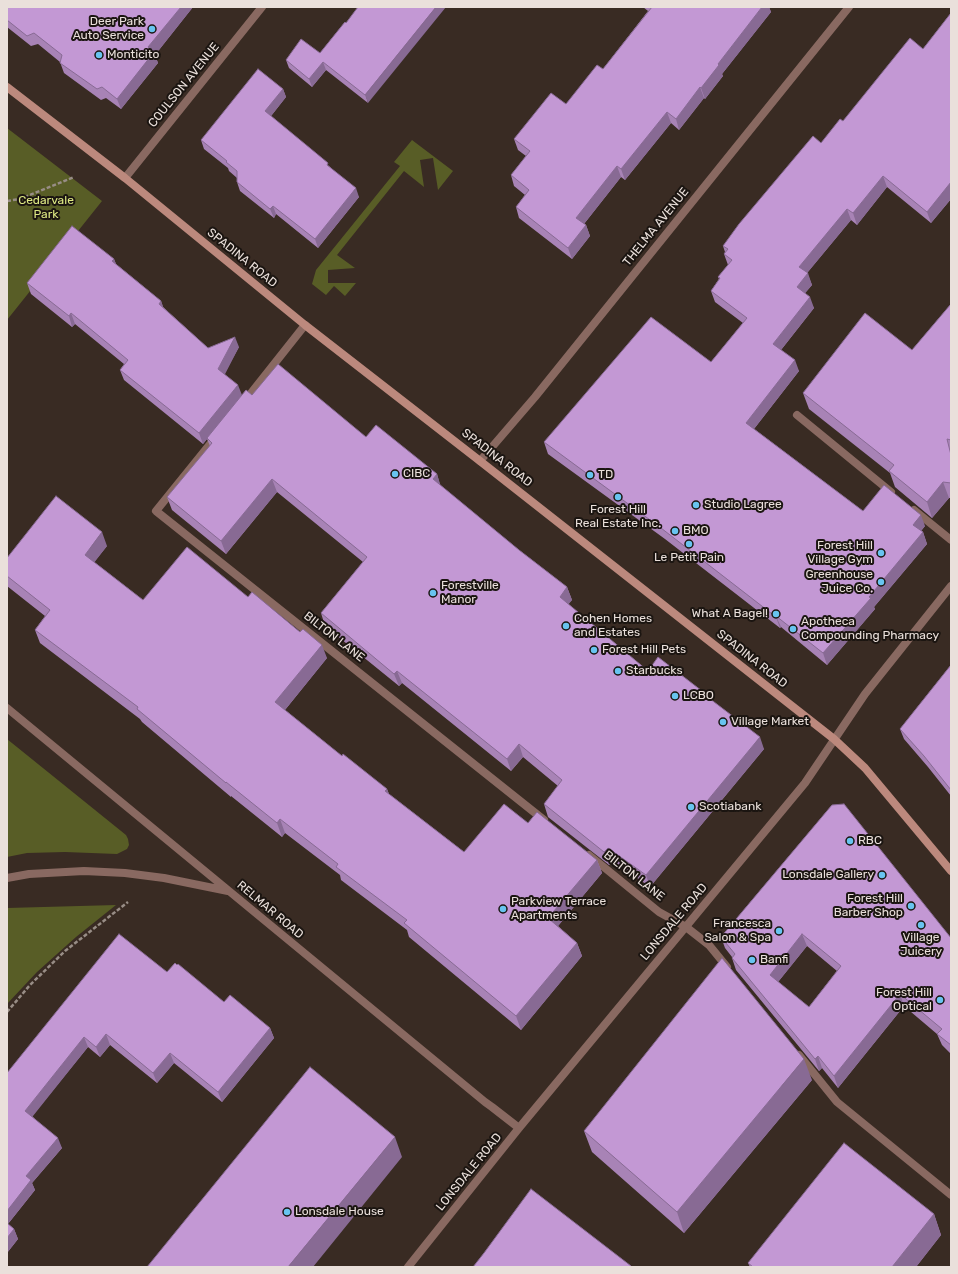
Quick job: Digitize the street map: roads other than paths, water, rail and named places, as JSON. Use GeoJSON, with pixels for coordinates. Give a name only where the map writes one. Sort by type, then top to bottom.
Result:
{"type":"FeatureCollection","features":[{"type":"Feature","properties":{"kind":"street","name":"COULSON AVENUE"},"geometry":{"type":"LineString","coordinates":[[125,178],[262,7]]}},
{"type":"Feature","properties":{"kind":"street","name":"THELMA AVENUE"},"geometry":{"type":"LineString","coordinates":[[480,461],[535,397],[849,7]]}},
{"type":"Feature","properties":{"kind":"street","name":"SPADINA ROAD"},"geometry":{"type":"LineString","coordinates":[[7,87],[125,178],[305,325],[834,739],[865,768],[951,871]]}},
{"type":"Feature","properties":{"kind":"street"},"geometry":{"type":"LineString","coordinates":[[240,406],[305,325]]}},
{"type":"Feature","properties":{"kind":"street"},"geometry":{"type":"LineString","coordinates":[[797,415],[896,495]]}},
{"type":"Feature","properties":{"kind":"street","name":"BILTON LANE"},"geometry":{"type":"LineString","coordinates":[[220,431],[156,511],[554,827]]}},
{"type":"Feature","properties":{"kind":"street"},"geometry":{"type":"LineString","coordinates":[[908,505],[951,540]]}},
{"type":"Feature","properties":{"kind":"street","name":"LONSDALE ROAD"},"geometry":{"type":"LineString","coordinates":[[408,1267],[519,1128],[805,782],[865,694],[951,586]]}},
{"type":"Feature","properties":{"kind":"street","name":"RELMAR ROAD"},"geometry":{"type":"LineString","coordinates":[[7,708],[485,1102],[519,1128]]}},
{"type":"Feature","properties":{"kind":"street","name":"BILTON LANE"},"geometry":{"type":"LineString","coordinates":[[585,852],[660,912],[686,927],[709,945],[734,975]]}},
{"type":"Feature","properties":{"kind":"street"},"geometry":{"type":"LineString","coordinates":[[7,878],[29,874],[84,871],[125,873],[164,878],[229,891]]}},
{"type":"Feature","properties":{"kind":"street"},"geometry":{"type":"LineString","coordinates":[[793,1048],[837,1102],[951,1195]]}},
{"type":"Feature","properties":{"kind":"place","name":"Deer Park Auto Service"},"geometry":{"type":"Point","coordinates":[152,29]}},
{"type":"Feature","properties":{"kind":"place","name":"Monticito"},"geometry":{"type":"Point","coordinates":[99,55]}},
{"type":"Feature","properties":{"kind":"place","name":"CIBC"},"geometry":{"type":"Point","coordinates":[395,474]}},
{"type":"Feature","properties":{"kind":"place","name":"TD"},"geometry":{"type":"Point","coordinates":[590,475]}},
{"type":"Feature","properties":{"kind":"place","name":"Forest Hill Real Estate Inc."},"geometry":{"type":"Point","coordinates":[618,497]}},
{"type":"Feature","properties":{"kind":"place","name":"Studio Lagree"},"geometry":{"type":"Point","coordinates":[696,505]}},
{"type":"Feature","properties":{"kind":"place","name":"BMO"},"geometry":{"type":"Point","coordinates":[675,531]}},
{"type":"Feature","properties":{"kind":"place","name":"Le Petit Pain"},"geometry":{"type":"Point","coordinates":[689,544]}},
{"type":"Feature","properties":{"kind":"place","name":"Forest Hill Village Gym"},"geometry":{"type":"Point","coordinates":[881,553]}},
{"type":"Feature","properties":{"kind":"place","name":"Greenhouse Juice Co."},"geometry":{"type":"Point","coordinates":[881,582]}},
{"type":"Feature","properties":{"kind":"place","name":"Forestville Manor"},"geometry":{"type":"Point","coordinates":[433,593]}},
{"type":"Feature","properties":{"kind":"place","name":"What A Bagel!"},"geometry":{"type":"Point","coordinates":[776,614]}},
{"type":"Feature","properties":{"kind":"place","name":"Cohen Homes and Estates"},"geometry":{"type":"Point","coordinates":[566,626]}},
{"type":"Feature","properties":{"kind":"place","name":"Apotheca Compounding Pharmacy"},"geometry":{"type":"Point","coordinates":[793,629]}},
{"type":"Feature","properties":{"kind":"place","name":"Forest Hill Pets"},"geometry":{"type":"Point","coordinates":[594,650]}},
{"type":"Feature","properties":{"kind":"place","name":"Starbucks"},"geometry":{"type":"Point","coordinates":[618,671]}},
{"type":"Feature","properties":{"kind":"place","name":"LCBO"},"geometry":{"type":"Point","coordinates":[675,696]}},
{"type":"Feature","properties":{"kind":"place","name":"Village Market"},"geometry":{"type":"Point","coordinates":[723,722]}},
{"type":"Feature","properties":{"kind":"place","name":"Scotiabank"},"geometry":{"type":"Point","coordinates":[691,807]}},
{"type":"Feature","properties":{"kind":"place","name":"RBC"},"geometry":{"type":"Point","coordinates":[850,841]}},
{"type":"Feature","properties":{"kind":"place","name":"Lonsdale Gallery"},"geometry":{"type":"Point","coordinates":[882,875]}},
{"type":"Feature","properties":{"kind":"place","name":"Forest Hill Barber Shop"},"geometry":{"type":"Point","coordinates":[911,906]}},
{"type":"Feature","properties":{"kind":"place","name":"Parkview Terrace Apartments"},"geometry":{"type":"Point","coordinates":[503,909]}},
{"type":"Feature","properties":{"kind":"place","name":"Village Juicery"},"geometry":{"type":"Point","coordinates":[921,925]}},
{"type":"Feature","properties":{"kind":"place","name":"Francesca Salon & Spa"},"geometry":{"type":"Point","coordinates":[779,931]}},
{"type":"Feature","properties":{"kind":"place","name":"Banfi"},"geometry":{"type":"Point","coordinates":[752,960]}},
{"type":"Feature","properties":{"kind":"place","name":"Forest Hill Optical"},"geometry":{"type":"Point","coordinates":[940,1000]}},
{"type":"Feature","properties":{"kind":"place","name":"Lonsdale House"},"geometry":{"type":"Point","coordinates":[287,1212]}},
{"type":"Feature","properties":{"kind":"park label","name":"Cedarvale Park"},"geometry":{"type":"Point","coordinates":[46,208]}}]}
